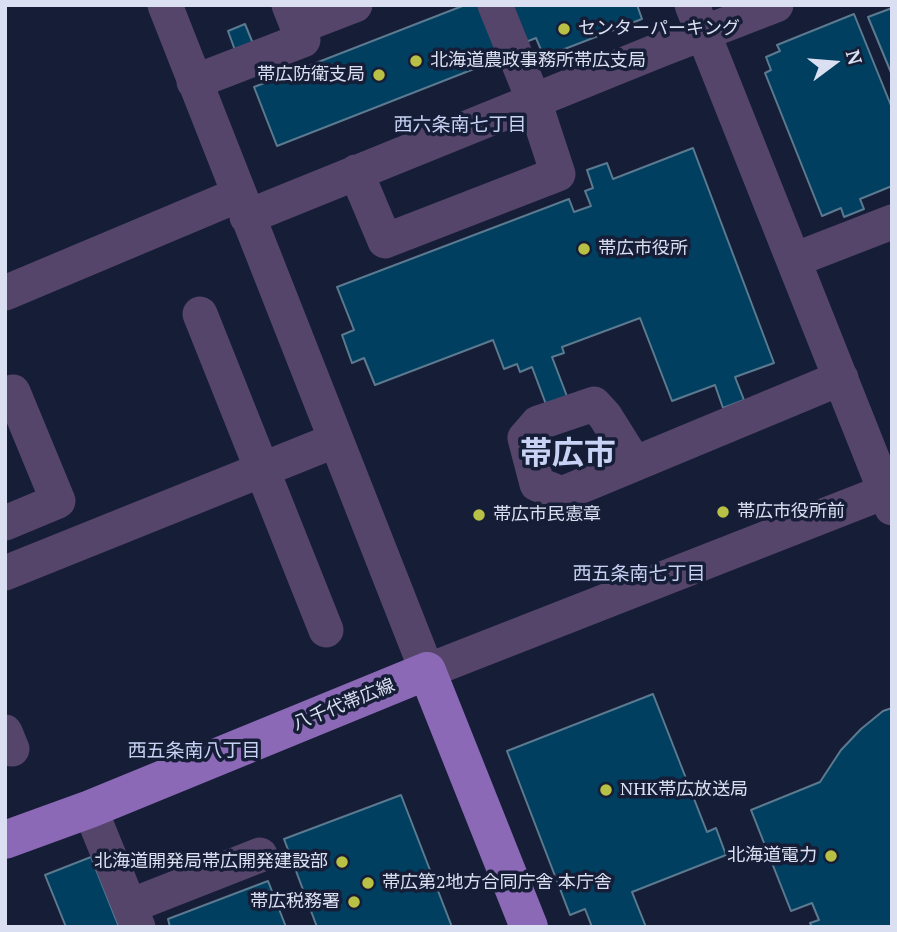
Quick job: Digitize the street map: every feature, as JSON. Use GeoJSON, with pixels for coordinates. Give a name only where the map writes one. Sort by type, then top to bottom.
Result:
{"type":"FeatureCollection","features":[{"type":"Feature","properties":{"kind":"main road","name":"八千代帯広線"},"geometry":{"type":"LineString","coordinates":[[5,840],[90,809],[427,671]]}},
{"type":"Feature","properties":{"kind":"main road"},"geometry":{"type":"LineString","coordinates":[[427,671],[529,927]]}},
{"type":"Feature","properties":{"kind":"street"},"geometry":{"type":"LineString","coordinates":[[165,5],[427,671],[890,496],[698,20]]}},
{"type":"Feature","properties":{"kind":"street"},"geometry":{"type":"LineString","coordinates":[[194,82],[303,40],[294,16],[355,5]]}},
{"type":"Feature","properties":{"kind":"street"},"geometry":{"type":"LineString","coordinates":[[356,172],[385,241],[558,174],[534,101],[495,5]]}},
{"type":"Feature","properties":{"kind":"street"},"geometry":{"type":"LineString","coordinates":[[5,293],[242,206],[356,172],[662,49],[698,20],[776,5]]}},
{"type":"Feature","properties":{"kind":"street"},"geometry":{"type":"LineString","coordinates":[[794,260],[892,222]]}},
{"type":"Feature","properties":{"kind":"street"},"geometry":{"type":"LineString","coordinates":[[200,314],[326,630]]}},
{"type":"Feature","properties":{"kind":"street"},"geometry":{"type":"LineString","coordinates":[[635,464],[841,378]]}},
{"type":"Feature","properties":{"kind":"street"},"geometry":{"type":"LineString","coordinates":[[5,523],[58,501],[13,392]]}},
{"type":"Feature","properties":{"kind":"street"},"geometry":{"type":"LineString","coordinates":[[5,573],[336,440]]}},
{"type":"Feature","properties":{"kind":"street"},"geometry":{"type":"LineString","coordinates":[[90,809],[134,917],[260,855]]}},
{"type":"Feature","properties":{"kind":"building"},"geometry":{"type":"Polygon","coordinates":[[[465,5],[482,5],[502,58],[277,146],[254,87],[465,5]]]}},
{"type":"Feature","properties":{"kind":"building","name":"センターパーキング"},"geometry":{"type":"Polygon","coordinates":[[[502,5],[637,5],[642,19],[544,57],[536,38],[518,45],[502,5]]]}},
{"type":"Feature","properties":{"kind":"building"},"geometry":{"type":"Polygon","coordinates":[[[892,8],[892,75],[868,17],[892,8]]]}},
{"type":"Feature","properties":{"kind":"building"},"geometry":{"type":"Polygon","coordinates":[[[854,14],[892,108],[892,186],[860,199],[864,209],[844,217],[841,208],[822,216],[765,73],[771,70],[766,57],[780,51],[777,45],[854,14]]]}},
{"type":"Feature","properties":{"kind":"building"},"geometry":{"type":"Polygon","coordinates":[[[245,24],[254,46],[236,53],[228,31],[245,24]]]}},
{"type":"Feature","properties":{"kind":"building","name":"帯広市役所"},"geometry":{"type":"Polygon","coordinates":[[[693,148],[774,363],[735,377],[744,400],[723,408],[715,385],[672,401],[640,318],[562,347],[564,353],[552,357],[568,399],[547,407],[532,367],[520,372],[517,364],[504,369],[493,340],[375,385],[364,358],[352,363],[342,335],[354,330],[337,287],[569,199],[574,212],[591,206],[585,191],[593,188],[587,170],[607,163],[613,179],[693,148]]]}},
{"type":"Feature","properties":{"kind":"building","name":"NHK帯広放送局"},"geometry":{"type":"Polygon","coordinates":[[[653,694],[707,832],[716,828],[726,855],[632,892],[646,927],[592,927],[585,909],[570,915],[507,751],[653,694]]]}},
{"type":"Feature","properties":{"kind":"building","name":"北海道電力"},"geometry":{"type":"Polygon","coordinates":[[[892,708],[892,927],[812,927],[810,923],[819,920],[812,903],[791,911],[751,810],[820,782],[841,750],[861,729],[883,711],[892,708]]]}},
{"type":"Feature","properties":{"kind":"building","name":"帯広第2地方合同庁舎 本庁舎"},"geometry":{"type":"Polygon","coordinates":[[[401,795],[452,927],[317,927],[284,839],[401,795]]]}},
{"type":"Feature","properties":{"kind":"building"},"geometry":{"type":"Polygon","coordinates":[[[91,857],[119,927],[66,927],[45,875],[91,857]]]}},
{"type":"Feature","properties":{"kind":"building"},"geometry":{"type":"Polygon","coordinates":[[[268,881],[286,927],[170,927],[168,919],[268,881]]]}},
{"type":"Feature","properties":{"kind":"place","name":"センターパーキング"},"geometry":{"type":"Point","coordinates":[564,29]}},
{"type":"Feature","properties":{"kind":"place","name":"北海道農政事務所帯広支局"},"geometry":{"type":"Point","coordinates":[416,61]}},
{"type":"Feature","properties":{"kind":"place","name":"帯広防衛支局"},"geometry":{"type":"Point","coordinates":[379,75]}},
{"type":"Feature","properties":{"kind":"place","name":"帯広市役所"},"geometry":{"type":"Point","coordinates":[584,249]}},
{"type":"Feature","properties":{"kind":"place","name":"帯広市役所前"},"geometry":{"type":"Point","coordinates":[723,512]}},
{"type":"Feature","properties":{"kind":"place","name":"帯広市民憲章"},"geometry":{"type":"Point","coordinates":[479,515]}},
{"type":"Feature","properties":{"kind":"place","name":"NHK帯広放送局"},"geometry":{"type":"Point","coordinates":[606,790]}},
{"type":"Feature","properties":{"kind":"place","name":"北海道電力"},"geometry":{"type":"Point","coordinates":[831,856]}},
{"type":"Feature","properties":{"kind":"place","name":"北海道開発局帯広開発建設部"},"geometry":{"type":"Point","coordinates":[342,862]}},
{"type":"Feature","properties":{"kind":"place","name":"帯広第2地方合同庁舎 本庁舎"},"geometry":{"type":"Point","coordinates":[368,883]}},
{"type":"Feature","properties":{"kind":"place","name":"帯広税務署"},"geometry":{"type":"Point","coordinates":[354,902]}},
{"type":"Feature","properties":{"kind":"district","name":"西六条南七丁目"},"geometry":{"type":"Point","coordinates":[460,126]}},
{"type":"Feature","properties":{"kind":"district","name":"帯広市"},"geometry":{"type":"Point","coordinates":[568,455]}},
{"type":"Feature","properties":{"kind":"district","name":"西五条南七丁目"},"geometry":{"type":"Point","coordinates":[639,575]}},
{"type":"Feature","properties":{"kind":"district","name":"西五条南八丁目"},"geometry":{"type":"Point","coordinates":[194,752]}}]}
